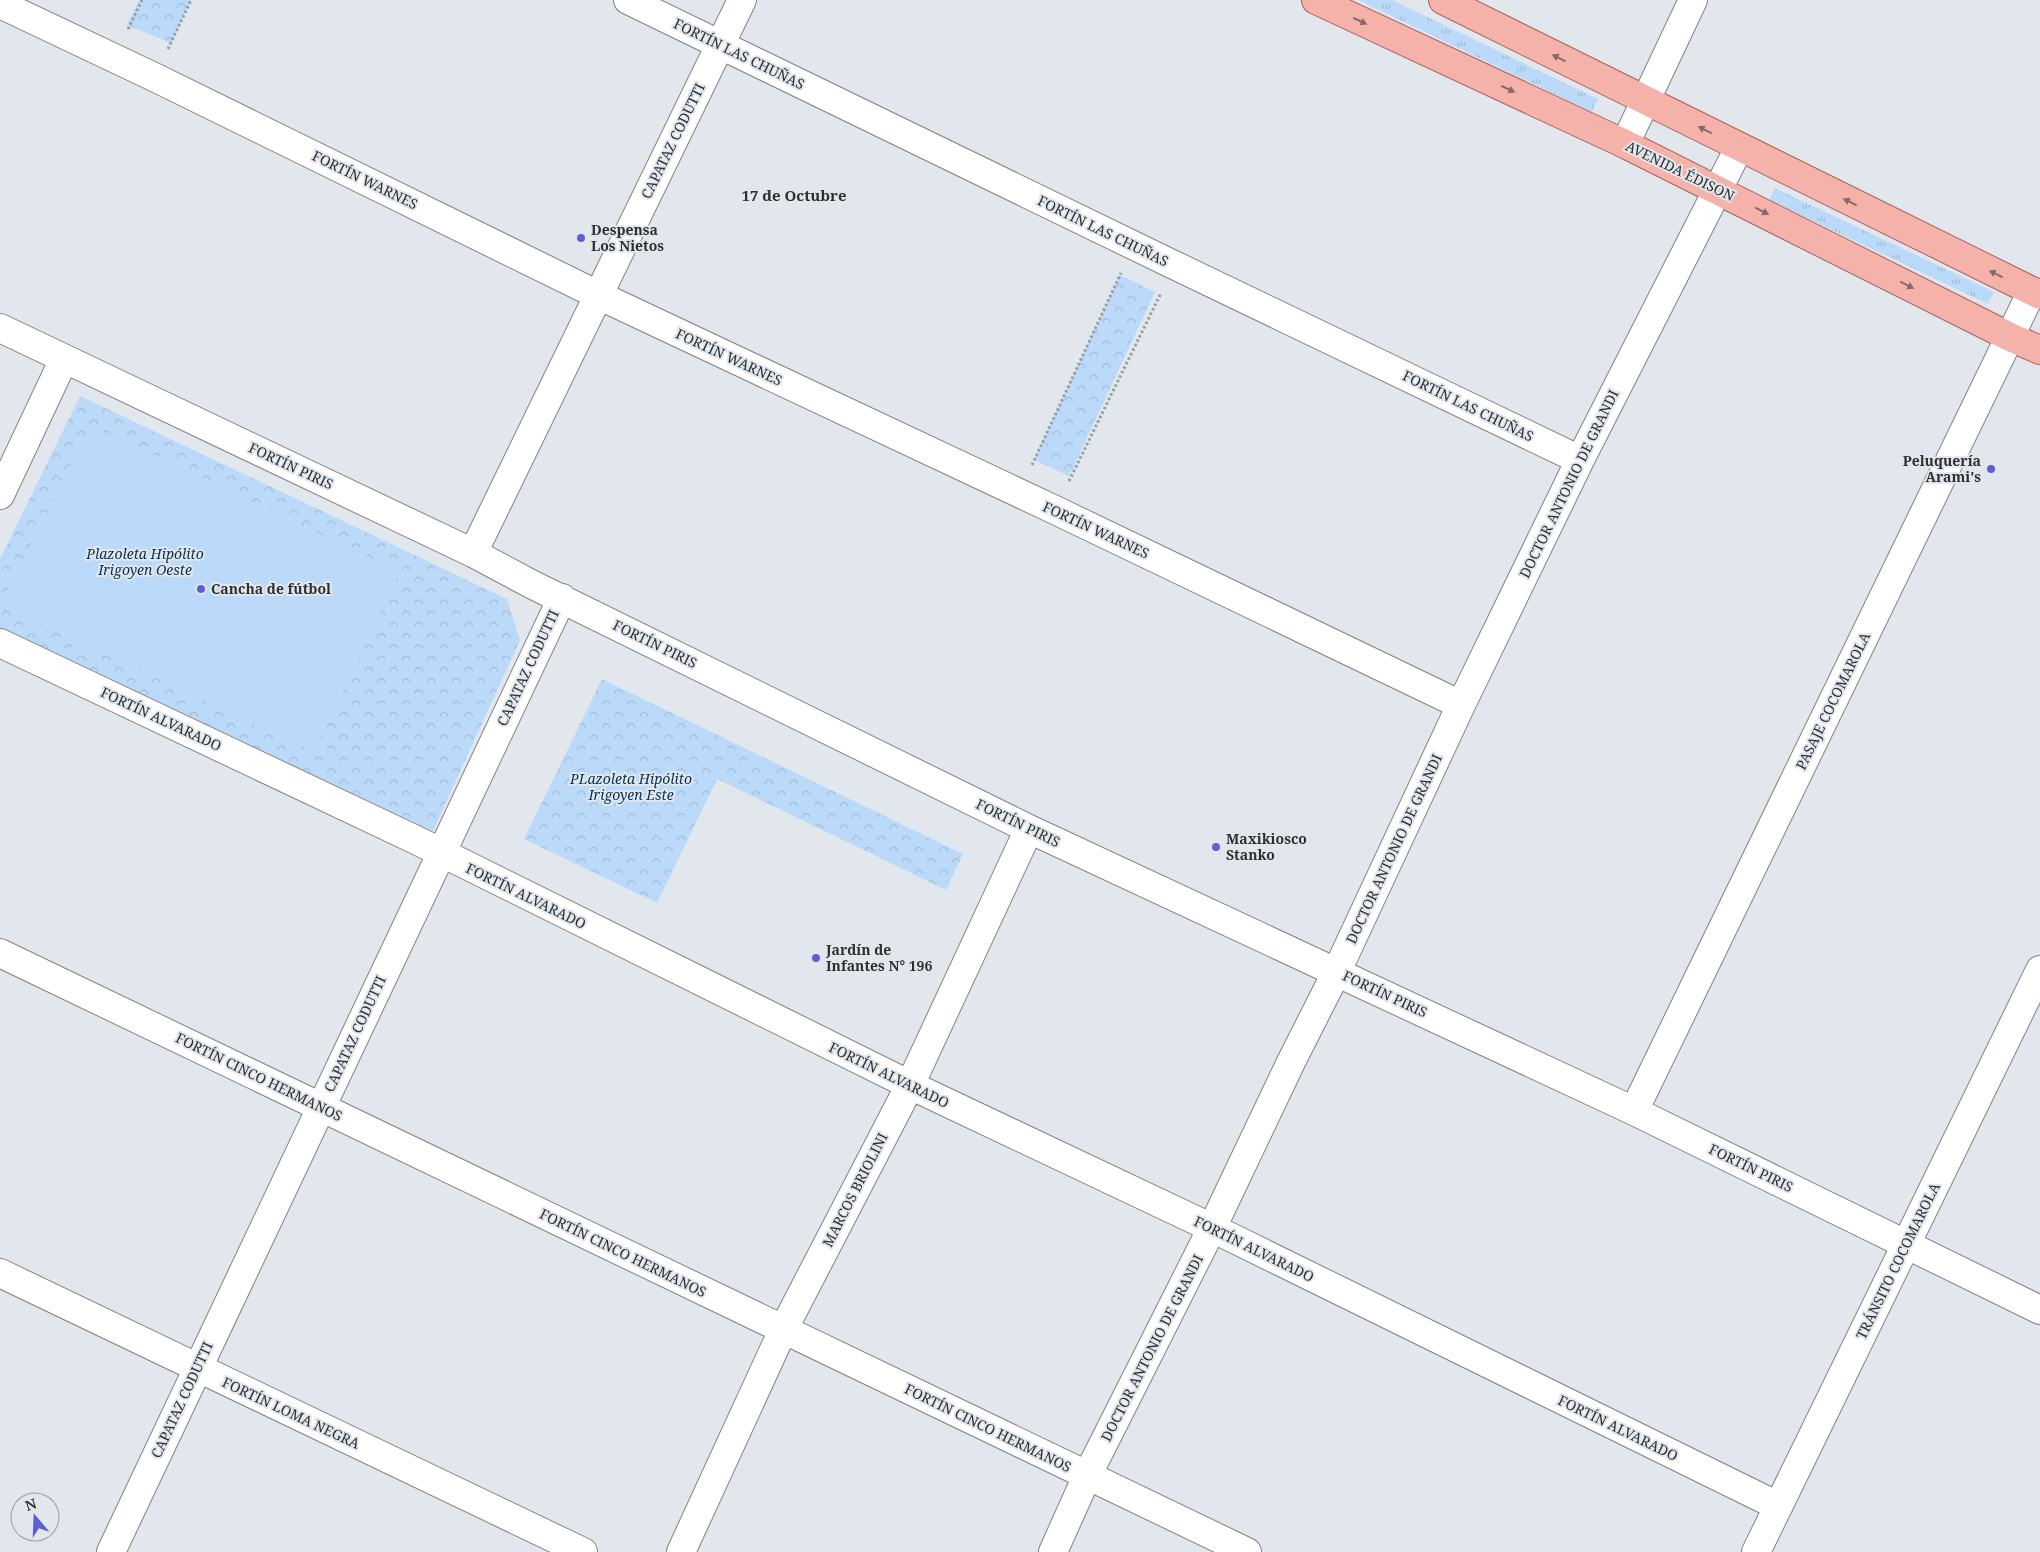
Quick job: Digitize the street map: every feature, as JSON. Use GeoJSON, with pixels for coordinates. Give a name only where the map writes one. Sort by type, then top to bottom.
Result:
{"type":"FeatureCollection","features":[{"type":"Feature","properties":{"kind":"main road","name":"AVENIDA ÉDISON"},"geometry":{"type":"LineString","coordinates":[[1316,0],[1625,144],[2010,337],[2040,350]]}},
{"type":"Feature","properties":{"kind":"main road"},"geometry":{"type":"LineString","coordinates":[[1443,0],[2036,293]]}},
{"type":"Feature","properties":{"kind":"street","name":"FORTÍN LAS CHUÑAS"},"geometry":{"type":"LineString","coordinates":[[628,0],[1174,266],[1580,460]]}},
{"type":"Feature","properties":{"kind":"street","name":"CAPATAZ CODUTTI"},"geometry":{"type":"LineString","coordinates":[[473,553],[742,0]]}},
{"type":"Feature","properties":{"kind":"street"},"geometry":{"type":"LineString","coordinates":[[1625,144],[1693,0]]}},
{"type":"Feature","properties":{"kind":"street","name":"FORTÍN WARNES"},"geometry":{"type":"LineString","coordinates":[[0,4],[154,77],[598,295],[1055,510],[1461,705]]}},
{"type":"Feature","properties":{"kind":"street","name":"DOCTOR ANTONIO DE GRANDI"},"geometry":{"type":"LineString","coordinates":[[1053,1552],[1087,1476],[1212,1228],[1291,1062],[1337,972],[1461,705],[1580,460],[1740,148]]}},
{"type":"Feature","properties":{"kind":"street","name":"PASAJE COCOMAROLA"},"geometry":{"type":"LineString","coordinates":[[1634,1111],[2010,337],[2036,293]]}},
{"type":"Feature","properties":{"kind":"street","name":"FORTÍN PIRIS"},"geometry":{"type":"LineString","coordinates":[[0,328],[473,553],[1029,829],[1634,1111],[2040,1310]]}},
{"type":"Feature","properties":{"kind":"street"},"geometry":{"type":"LineString","coordinates":[[0,495],[64,359]]}},
{"type":"Feature","properties":{"kind":"street","name":"CAPATAZ CODUTTI"},"geometry":{"type":"LineString","coordinates":[[111,1552],[562,598]]}},
{"type":"Feature","properties":{"kind":"street","name":"FORTÍN ALVARADO"},"geometry":{"type":"LineString","coordinates":[[0,643],[416,840],[910,1086],[1212,1228],[1778,1506]]}},
{"type":"Feature","properties":{"kind":"street","name":"MARCOS BRIOLINI"},"geometry":{"type":"LineString","coordinates":[[681,1552],[783,1330],[910,1086],[1029,829]]}},
{"type":"Feature","properties":{"kind":"street","name":"FORTÍN CINCO HERMANOS"},"geometry":{"type":"LineString","coordinates":[[0,953],[1247,1552]]}},
{"type":"Feature","properties":{"kind":"street","name":"TRÁNSITO COCOMAROLA"},"geometry":{"type":"LineString","coordinates":[[1756,1552],[2040,970]]}},
{"type":"Feature","properties":{"kind":"street","name":"FORTÍN LOMA NEGRA"},"geometry":{"type":"LineString","coordinates":[[0,1273],[583,1552]]}},
{"type":"Feature","properties":{"kind":"path"},"geometry":{"type":"LineString","coordinates":[[154,77],[191,0]]}},
{"type":"Feature","properties":{"kind":"path"},"geometry":{"type":"LineString","coordinates":[[1017,493],[1120,275],[1137,247]]}},
{"type":"Feature","properties":{"kind":"path"},"geometry":{"type":"LineString","coordinates":[[1055,510],[1174,266]]}},
{"type":"Feature","properties":{"kind":"green space"},"geometry":{"type":"Polygon","coordinates":[[[139,0],[191,0],[171,43],[127,25],[139,0]]]}},
{"type":"Feature","properties":{"kind":"green space"},"geometry":{"type":"Polygon","coordinates":[[[1358,0],[1392,0],[1598,99],[1592,112],[1358,0]]]}},
{"type":"Feature","properties":{"kind":"green space"},"geometry":{"type":"Polygon","coordinates":[[[1775,188],[1994,292],[1988,304],[1769,200],[1775,188]]]}},
{"type":"Feature","properties":{"kind":"green space"},"geometry":{"type":"Polygon","coordinates":[[[1120,275],[1155,292],[1069,476],[1034,460],[1120,275]]]}},
{"type":"Feature","properties":{"kind":"green space","name":"Plazoleta Hipólito Irigoyen Oeste"},"geometry":{"type":"Polygon","coordinates":[[[80,396],[507,599],[520,640],[433,831],[0,628],[0,559],[80,396]]]}},
{"type":"Feature","properties":{"kind":"green space","name":"Cancha de fútbol"},"geometry":{"type":"Polygon","coordinates":[[[90,425],[400,572],[314,752],[1,606],[90,425]]]}},
{"type":"Feature","properties":{"kind":"green space","name":"PLazoleta Hipólito Irigoyen Este"},"geometry":{"type":"Polygon","coordinates":[[[602,679],[963,854],[946,890],[717,779],[657,903],[524,839],[602,679]]]}},
{"type":"Feature","properties":{"kind":"place","name":"Despensa Los Nietos"},"geometry":{"type":"Point","coordinates":[581,238]}},
{"type":"Feature","properties":{"kind":"place","name":"Peluquería Arami's"},"geometry":{"type":"Point","coordinates":[1991,469]}},
{"type":"Feature","properties":{"kind":"place","name":"Cancha de fútbol"},"geometry":{"type":"Point","coordinates":[201,589]}},
{"type":"Feature","properties":{"kind":"place","name":"Maxikiosco Stanko"},"geometry":{"type":"Point","coordinates":[1216,847]}},
{"type":"Feature","properties":{"kind":"place","name":"Jardín de Infantes N° 196"},"geometry":{"type":"Point","coordinates":[816,958]}},
{"type":"Feature","properties":{"kind":"district","name":"17 de Octubre"},"geometry":{"type":"Point","coordinates":[794,196]}}]}
